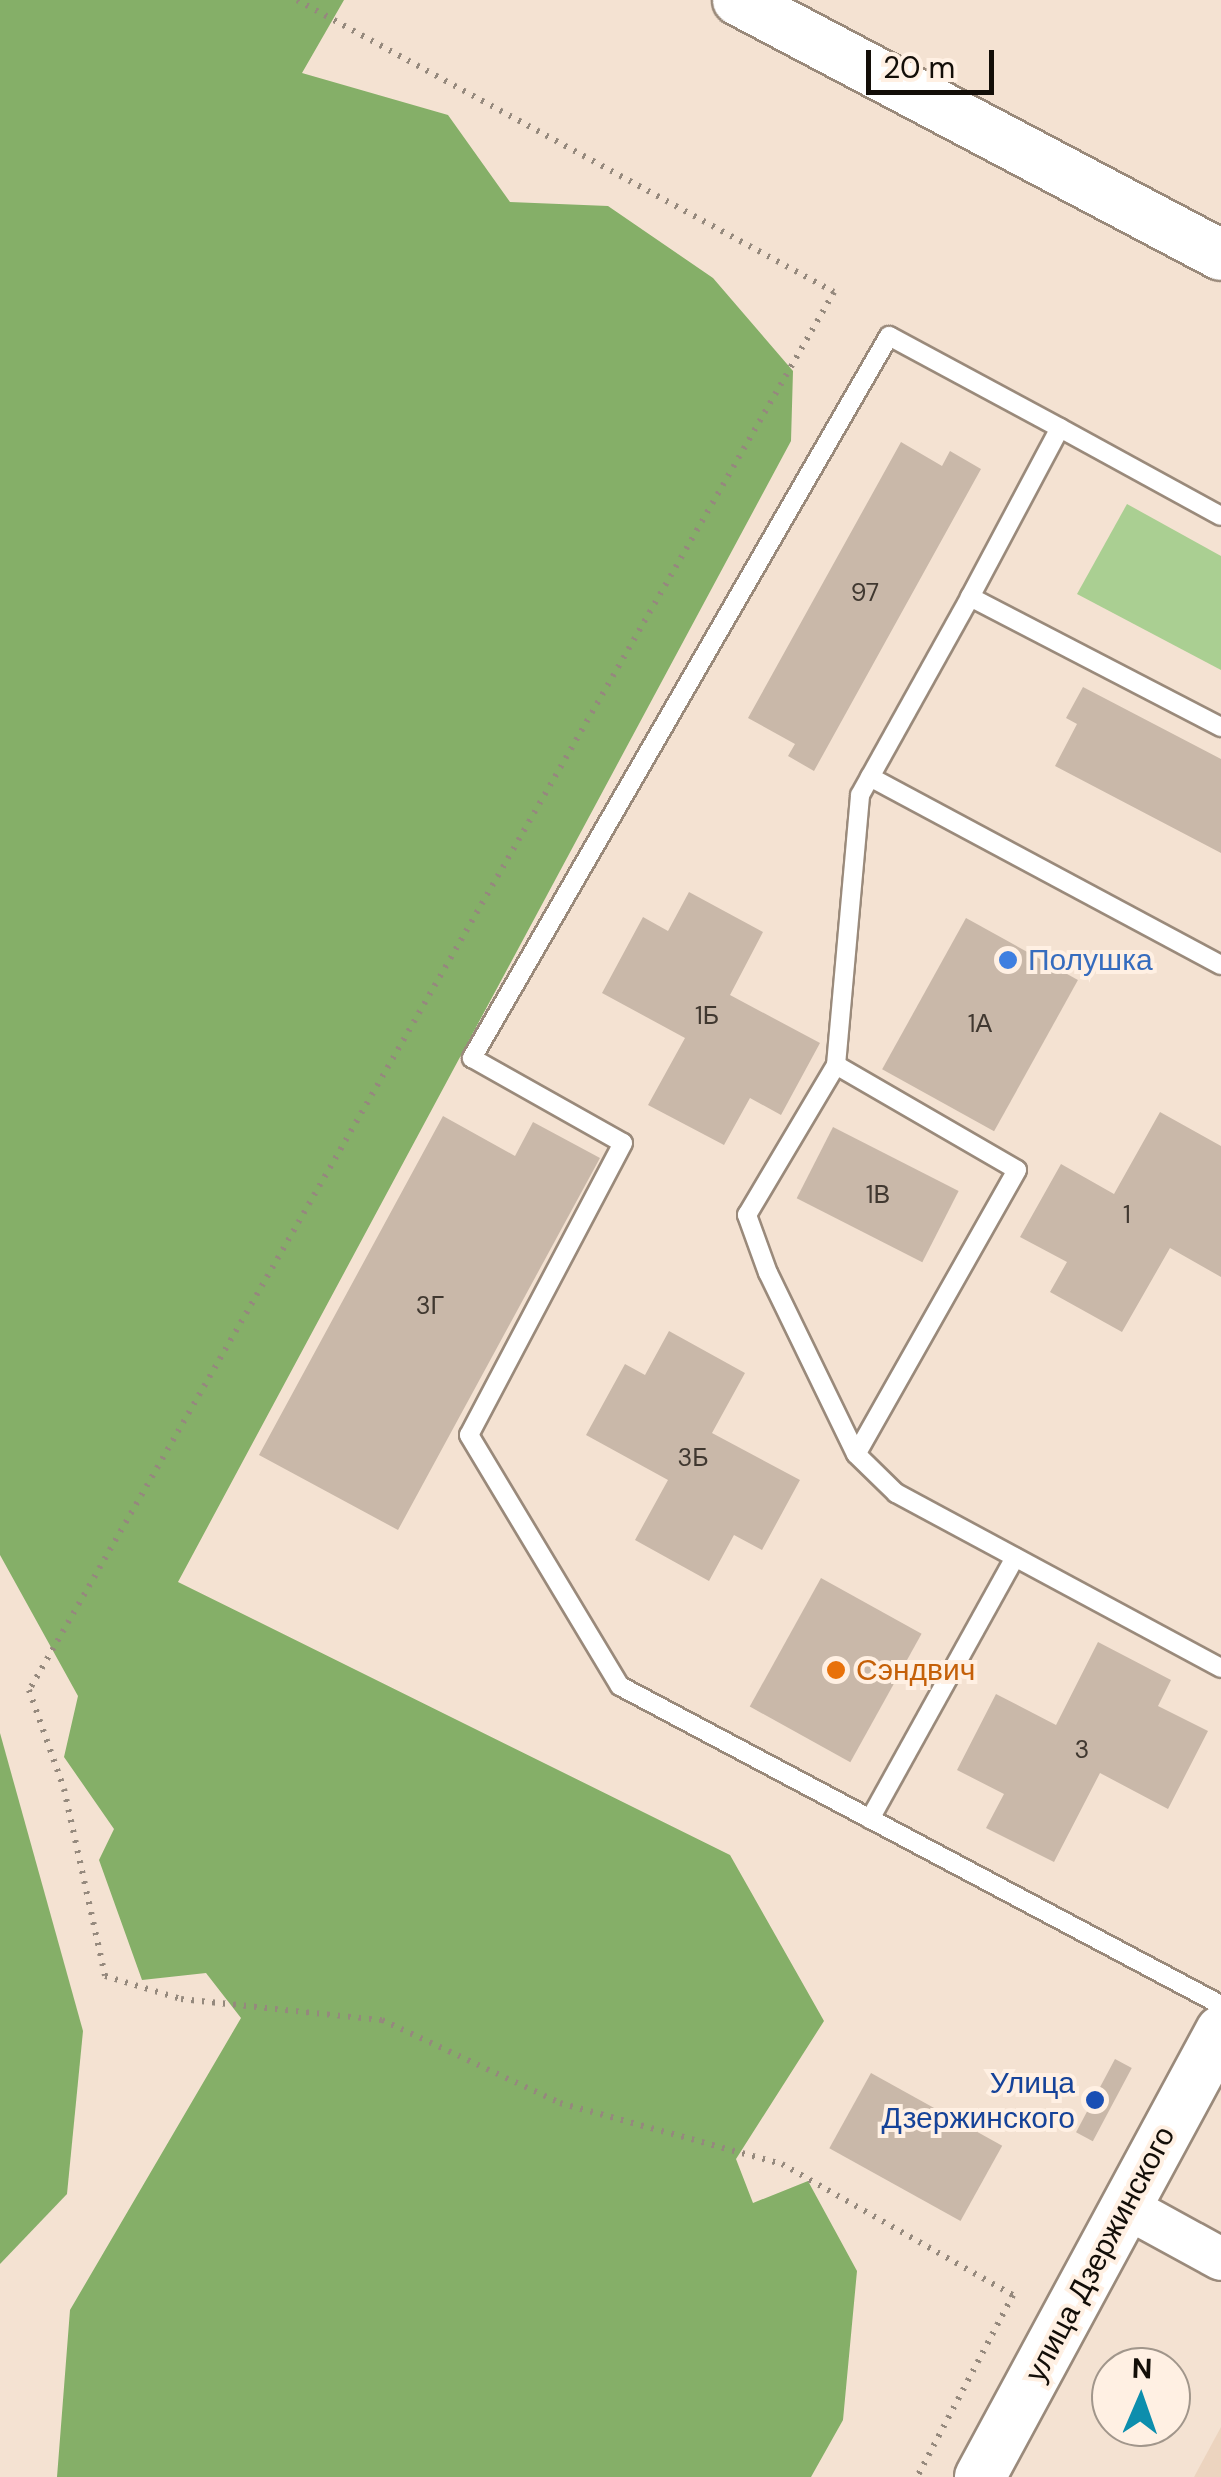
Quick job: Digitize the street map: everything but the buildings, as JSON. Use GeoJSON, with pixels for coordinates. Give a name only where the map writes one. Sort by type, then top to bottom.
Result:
{"type":"FeatureCollection","features":[{"type":"Feature","properties":{"kind":"main road"},"geometry":{"type":"LineString","coordinates":[[738,0],[1221,255]]}},
{"type":"Feature","properties":{"kind":"main road","name":"улица Дзержинского"},"geometry":{"type":"LineString","coordinates":[[980,2477],[1221,2032]]}},
{"type":"Feature","properties":{"kind":"street"},"geometry":{"type":"LineString","coordinates":[[1126,2207],[1221,2259]]}},
{"type":"Feature","properties":{"kind":"lane"},"geometry":{"type":"LineString","coordinates":[[1221,516],[889,336],[472,1058],[623,1143],[470,1435],[620,1686],[1221,2005]]}},
{"type":"Feature","properties":{"kind":"lane"},"geometry":{"type":"LineString","coordinates":[[1060,428],[860,795],[836,1065],[747,1215],[768,1273],[856,1454],[896,1493],[1221,1668]]}},
{"type":"Feature","properties":{"kind":"lane"},"geometry":{"type":"LineString","coordinates":[[970,597],[1221,727]]}},
{"type":"Feature","properties":{"kind":"lane"},"geometry":{"type":"LineString","coordinates":[[870,777],[1221,965]]}},
{"type":"Feature","properties":{"kind":"lane"},"geometry":{"type":"LineString","coordinates":[[836,1065],[1017,1170],[856,1454]]}},
{"type":"Feature","properties":{"kind":"lane"},"geometry":{"type":"LineString","coordinates":[[870,1819],[1015,1557]]}},
{"type":"Feature","properties":{"kind":"path"},"geometry":{"type":"LineString","coordinates":[[297,0],[834,292],[29,1690],[64,1789],[104,1976],[181,1999],[382,2020],[560,2103],[782,2164],[1013,2295],[917,2477]]}},
{"type":"Feature","properties":{"kind":"shaded area"},"geometry":{"type":"Polygon","coordinates":[[[1221,2427],[1221,2477],[1194,2477],[1221,2427]]]}},
{"type":"Feature","properties":{"kind":"green space"},"geometry":{"type":"Polygon","coordinates":[[[0,0],[344,0],[302,73],[448,115],[510,202],[608,206],[713,278],[793,371],[791,441],[178,1582],[730,1855],[824,2021],[736,2159],[753,2203],[808,2181],[857,2271],[843,2420],[811,2477],[57,2477],[70,2310],[241,2018],[206,1973],[142,1980],[99,1860],[114,1829],[64,1757],[78,1696],[0,1555],[0,0]]]}},
{"type":"Feature","properties":{"kind":"green space"},"geometry":{"type":"Polygon","coordinates":[[[1127,504],[1221,556],[1221,670],[1077,594],[1127,504]]]}},
{"type":"Feature","properties":{"kind":"green space"},"geometry":{"type":"Polygon","coordinates":[[[0,1733],[83,2031],[67,2194],[0,2264],[0,1733]]]}},
{"type":"Feature","properties":{"kind":"place","name":"Полушка"},"geometry":{"type":"Point","coordinates":[1008,960]}},
{"type":"Feature","properties":{"kind":"place","name":"Сэндвич"},"geometry":{"type":"Point","coordinates":[836,1670]}},
{"type":"Feature","properties":{"kind":"place","name":"Улица Дзержинского"},"geometry":{"type":"Point","coordinates":[1095,2100]}}]}
